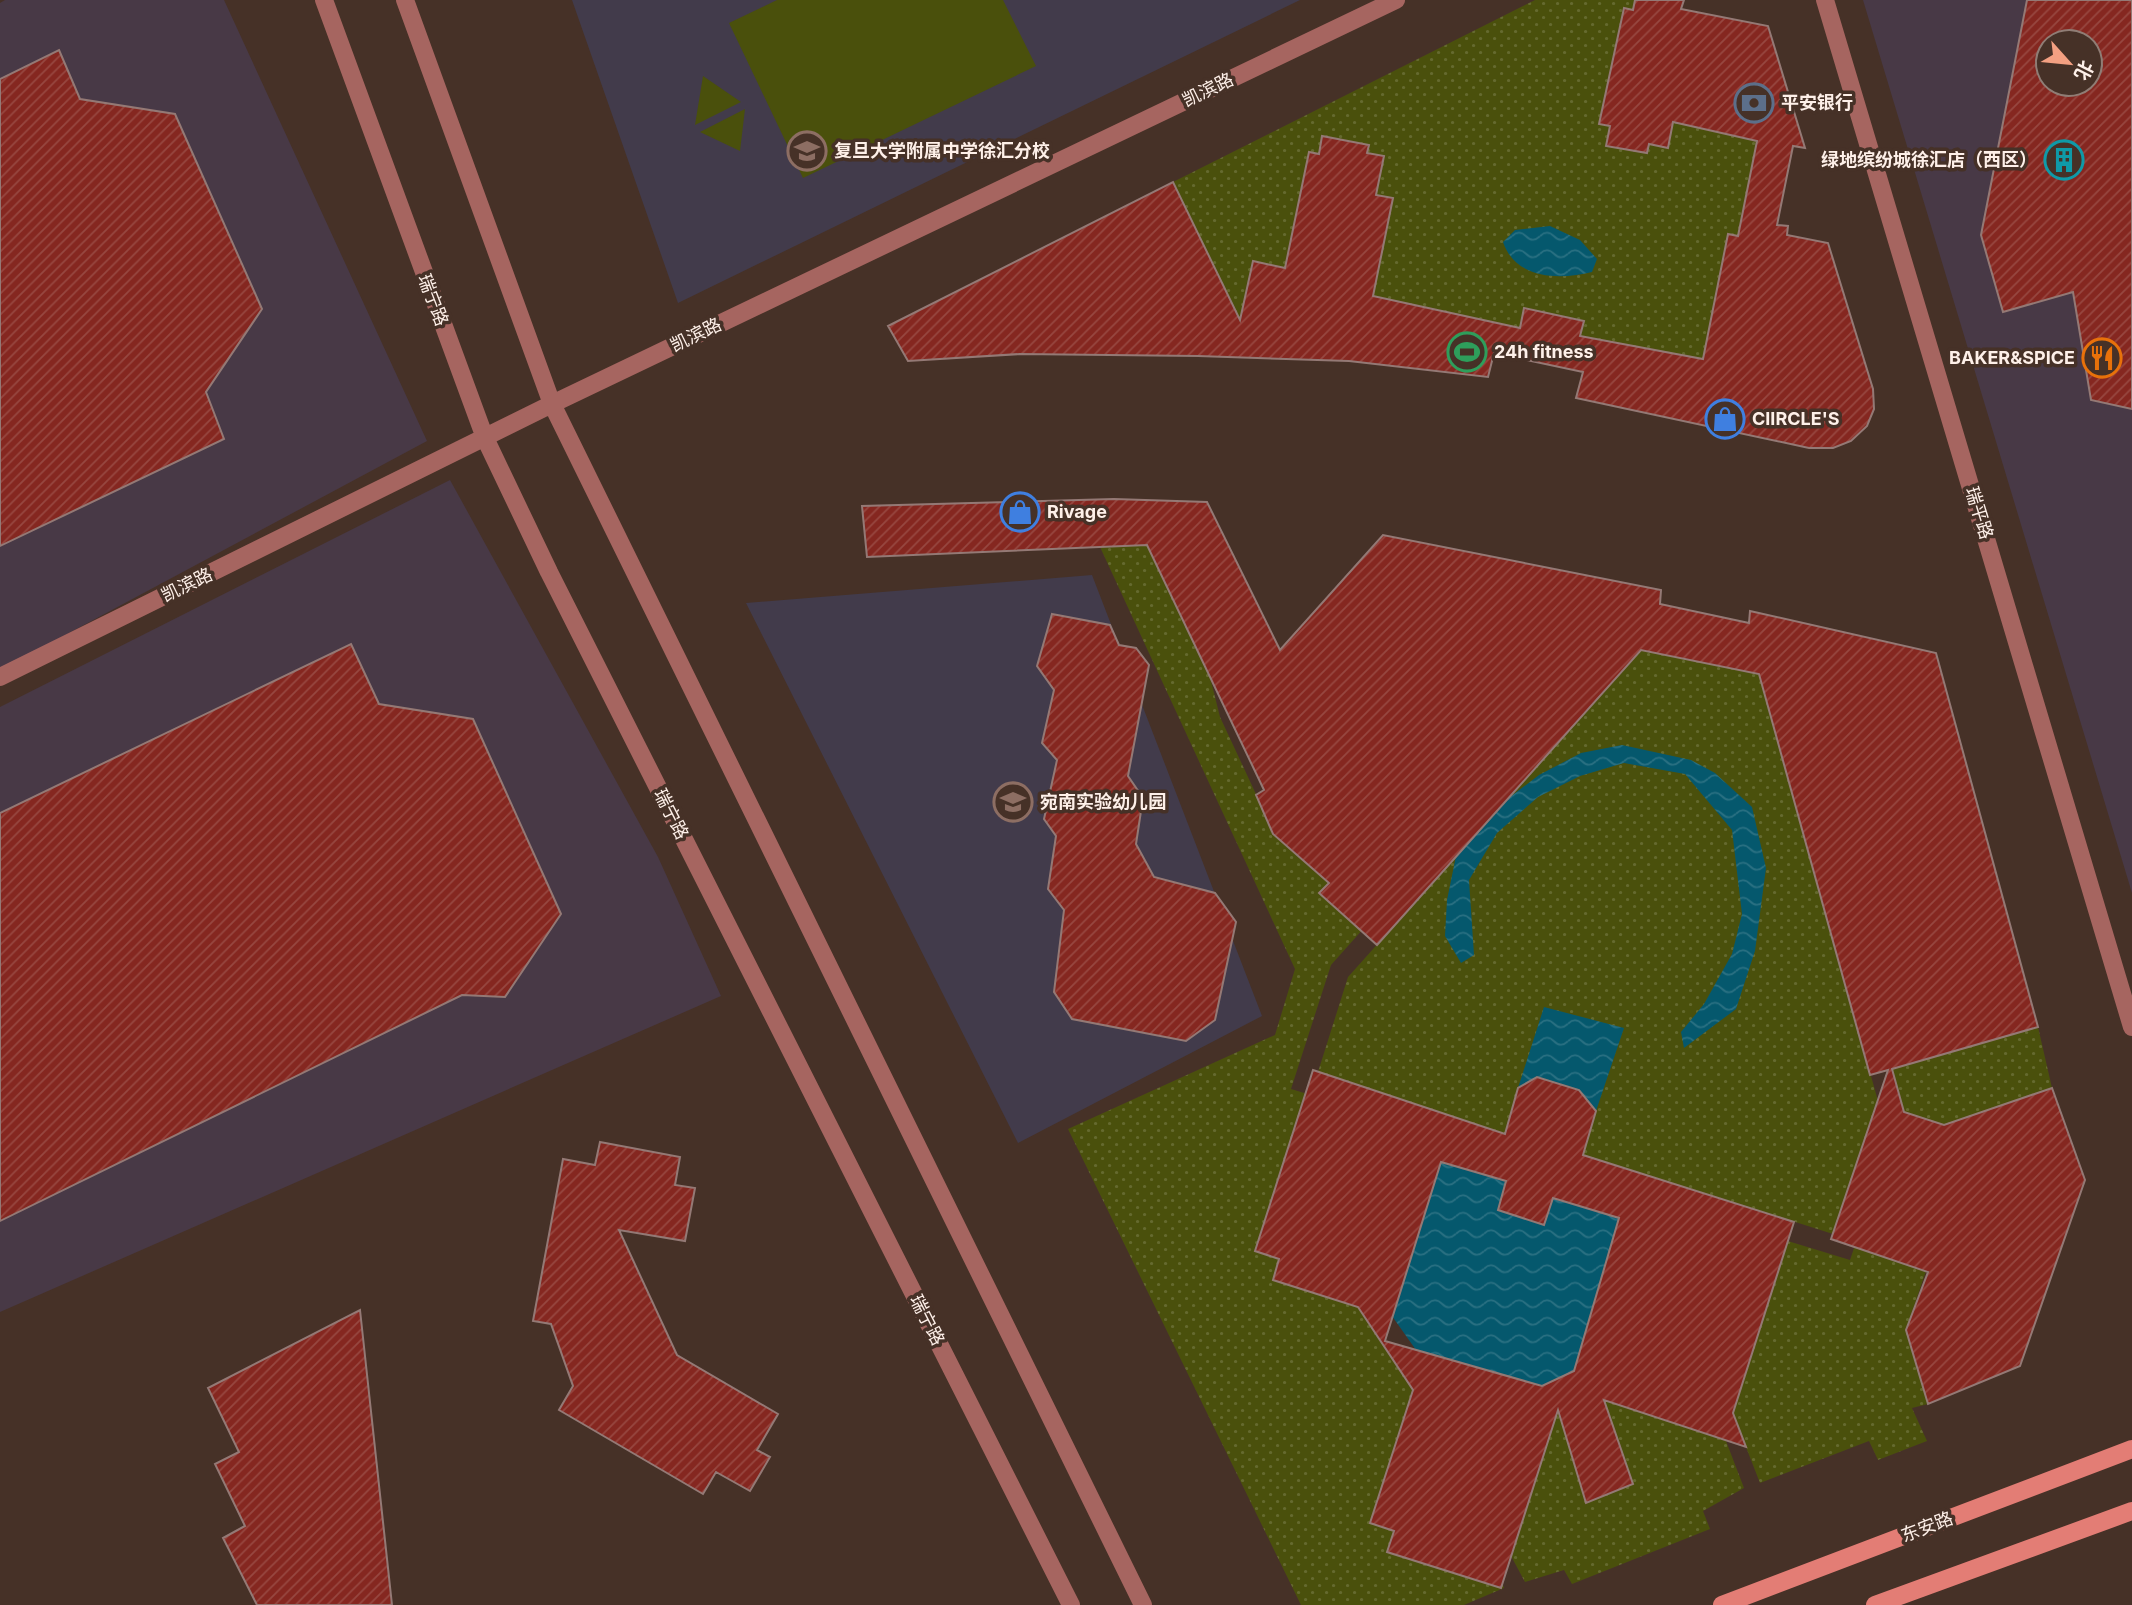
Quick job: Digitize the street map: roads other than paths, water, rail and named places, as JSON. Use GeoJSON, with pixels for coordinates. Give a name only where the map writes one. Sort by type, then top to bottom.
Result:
{"type":"FeatureCollection","features":[{"type":"Feature","properties":{"kind":"street","name":"瑞宁路"},"geometry":{"type":"LineString","coordinates":[[324,0],[485,438],[549,572],[1071,1605]]}},
{"type":"Feature","properties":{"kind":"street"},"geometry":{"type":"LineString","coordinates":[[405,0],[552,404],[1143,1605]]}},
{"type":"Feature","properties":{"kind":"street","name":"凯滨路"},"geometry":{"type":"LineString","coordinates":[[0,677],[552,404],[1396,0]]}},
{"type":"Feature","properties":{"kind":"street","name":"瑞平路"},"geometry":{"type":"LineString","coordinates":[[1825,0],[2132,1027]]}},
{"type":"Feature","properties":{"kind":"street","name":"东安路"},"geometry":{"type":"LineString","coordinates":[[1722,1605],[2132,1449]]}},
{"type":"Feature","properties":{"kind":"street"},"geometry":{"type":"LineString","coordinates":[[1875,1605],[2132,1511]]}},
{"type":"Feature","properties":{"kind":"water"},"geometry":{"type":"Polygon","coordinates":[[[1550,226],[1580,240],[1597,259],[1592,272],[1566,276],[1540,274],[1518,264],[1509,255],[1503,242],[1515,230],[1550,226]]]}},
{"type":"Feature","properties":{"kind":"water"},"geometry":{"type":"Polygon","coordinates":[[[1622,745],[1691,760],[1715,773],[1752,807],[1766,868],[1755,951],[1736,1009],[1684,1048],[1681,1032],[1704,1004],[1732,954],[1742,914],[1732,830],[1685,774],[1624,763],[1580,776],[1538,797],[1497,833],[1469,880],[1474,955],[1461,963],[1445,936],[1447,900],[1456,856],[1510,797],[1539,775],[1581,753],[1622,745]]]}},
{"type":"Feature","properties":{"kind":"water"},"geometry":{"type":"Polygon","coordinates":[[[1544,1007],[1624,1028],[1596,1111],[1537,1078],[1518,1088],[1544,1007]]]}},
{"type":"Feature","properties":{"kind":"water"},"geometry":{"type":"Polygon","coordinates":[[[1441,1162],[1506,1181],[1498,1210],[1543,1225],[1553,1198],[1619,1218],[1574,1371],[1542,1386],[1416,1350],[1392,1316],[1441,1162]]]}},
{"type":"Feature","properties":{"kind":"place","name":"平安银行"},"geometry":{"type":"Point","coordinates":[1754,103]}},
{"type":"Feature","properties":{"kind":"place","name":"复旦大学附属中学徐汇分校"},"geometry":{"type":"Point","coordinates":[807,151]}},
{"type":"Feature","properties":{"kind":"place","name":"绿地缤纷城徐汇店（西区）"},"geometry":{"type":"Point","coordinates":[2064,160]}},
{"type":"Feature","properties":{"kind":"place","name":"24h fitness"},"geometry":{"type":"Point","coordinates":[1467,352]}},
{"type":"Feature","properties":{"kind":"place","name":"BAKER&SPICE"},"geometry":{"type":"Point","coordinates":[2102,358]}},
{"type":"Feature","properties":{"kind":"place","name":"CIIRCLE'S"},"geometry":{"type":"Point","coordinates":[1725,419]}},
{"type":"Feature","properties":{"kind":"place","name":"Rivage"},"geometry":{"type":"Point","coordinates":[1020,512]}},
{"type":"Feature","properties":{"kind":"place","name":"宛南实验幼儿园"},"geometry":{"type":"Point","coordinates":[1013,802]}}]}
